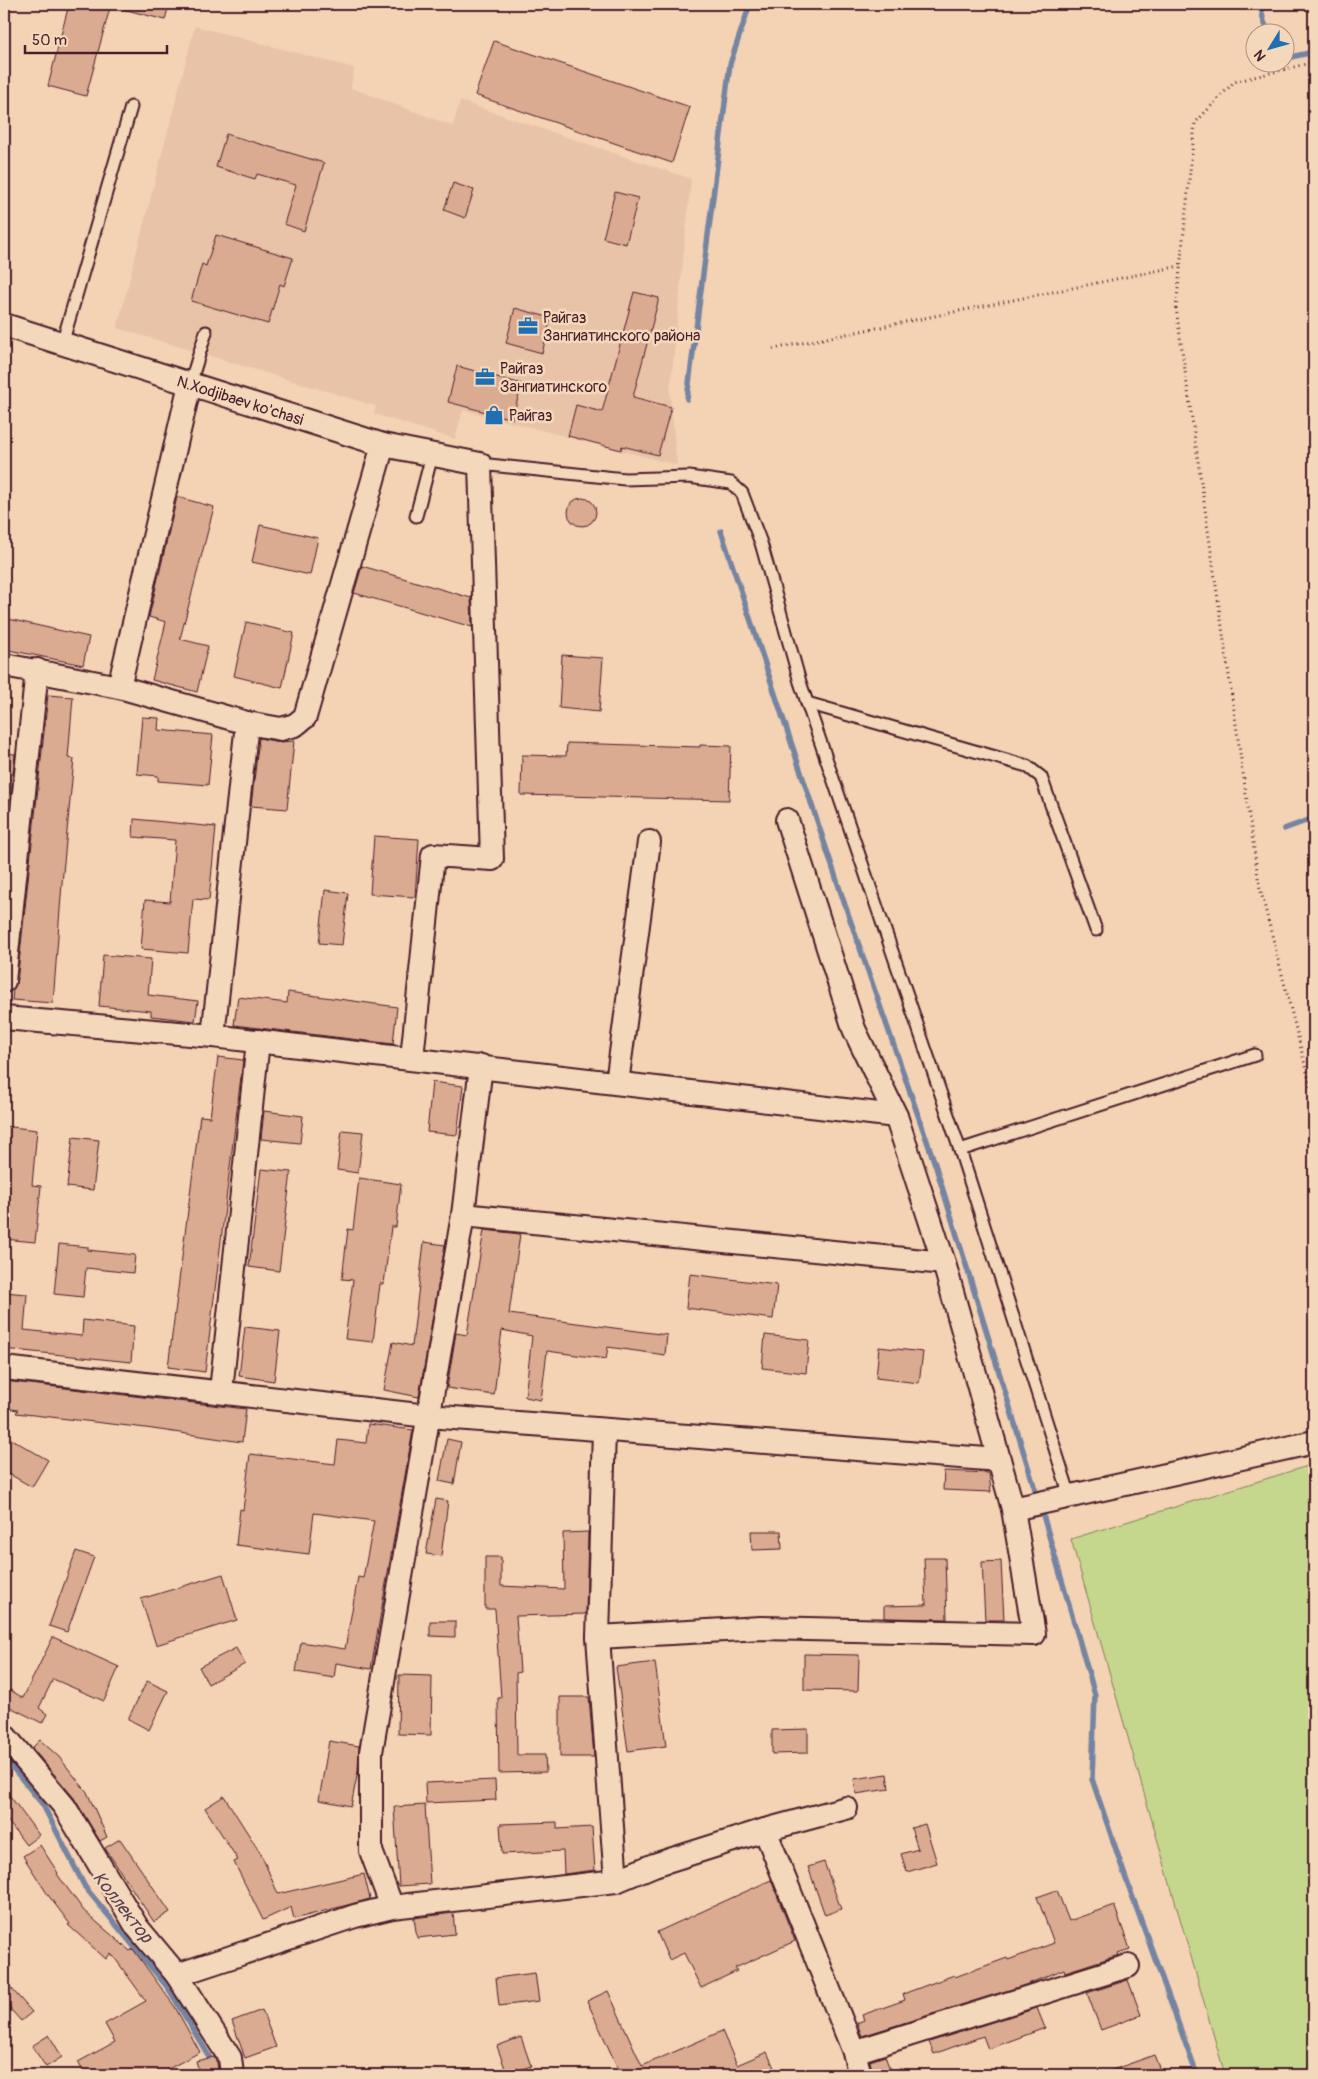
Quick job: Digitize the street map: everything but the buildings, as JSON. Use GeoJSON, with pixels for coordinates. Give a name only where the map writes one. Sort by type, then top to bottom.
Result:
{"type":"FeatureCollection","features":[{"type":"Feature","properties":{"kind":"street","name":"N.Xodjibaev ko'chasi"},"geometry":{"type":"LineString","coordinates":[[4,325],[383,445],[480,464]]}},
{"type":"Feature","properties":{"kind":"street"},"geometry":{"type":"LineString","coordinates":[[119,686],[190,384]]}},
{"type":"Feature","properties":{"kind":"street"},"geometry":{"type":"LineString","coordinates":[[4,665],[119,686],[247,723],[281,729],[295,724],[304,717],[383,445]]}},
{"type":"Feature","properties":{"kind":"street"},"geometry":{"type":"LineString","coordinates":[[412,1058],[433,855],[492,859],[480,464]]}},
{"type":"Feature","properties":{"kind":"street"},"geometry":{"type":"LineString","coordinates":[[4,981],[37,670]]}},
{"type":"Feature","properties":{"kind":"street"},"geometry":{"type":"LineString","coordinates":[[213,1036],[247,723]]}},
{"type":"Feature","properties":{"kind":"street"},"geometry":{"type":"LineString","coordinates":[[598,1637],[761,1628],[1034,1634],[1031,1505],[999,1460],[944,1263],[896,1116],[854,1029],[787,820]]}},
{"type":"Feature","properties":{"kind":"street"},"geometry":{"type":"LineString","coordinates":[[617,1082],[649,842]]}},
{"type":"Feature","properties":{"kind":"street"},"geometry":{"type":"LineString","coordinates":[[4,1018],[213,1036],[896,1116]]}},
{"type":"Feature","properties":{"kind":"street"},"geometry":{"type":"LineString","coordinates":[[221,1392],[258,1041]]}},
{"type":"Feature","properties":{"kind":"street"},"geometry":{"type":"LineString","coordinates":[[392,1907],[371,1851],[371,1752],[463,1215],[481,1066]]}},
{"type":"Feature","properties":{"kind":"street"},"geometry":{"type":"LineString","coordinates":[[463,1215],[944,1263]]}},
{"type":"Feature","properties":{"kind":"street"},"geometry":{"type":"LineString","coordinates":[[4,1368],[428,1416],[999,1460]]}},
{"type":"Feature","properties":{"kind":"street"},"geometry":{"type":"LineString","coordinates":[[604,1430],[598,1637],[616,1881]]}},
{"type":"Feature","properties":{"kind":"street"},"geometry":{"type":"LineString","coordinates":[[1031,1505],[1314,1442]]}},
{"type":"Feature","properties":{"kind":"street"},"geometry":{"type":"LineString","coordinates":[[4,1734],[64,1806],[137,1927],[177,1975],[230,2058],[232,2075]]}},
{"type":"Feature","properties":{"kind":"street"},"geometry":{"type":"LineString","coordinates":[[177,1975],[355,1916],[392,1907],[616,1881],[654,1865],[765,1830],[846,1808]]}},
{"type":"Feature","properties":{"kind":"street"},"geometry":{"type":"LineString","coordinates":[[765,1830],[854,2052],[860,2075]]}},
{"type":"Feature","properties":{"kind":"street"},"geometry":{"type":"LineString","coordinates":[[854,2052],[1128,1966]]}},
{"type":"Feature","properties":{"kind":"lane"},"geometry":{"type":"LineString","coordinates":[[62,344],[131,107]]}},
{"type":"Feature","properties":{"kind":"lane"},"geometry":{"type":"LineString","coordinates":[[190,384],[206,332]]}},
{"type":"Feature","properties":{"kind":"lane"},"geometry":{"type":"LineString","coordinates":[[416,516],[432,454]]}},
{"type":"Feature","properties":{"kind":"lane"},"geometry":{"type":"LineString","coordinates":[[480,464],[625,479],[689,478],[731,483],[742,493],[761,543],[807,702],[960,1150],[1070,1496]]}},
{"type":"Feature","properties":{"kind":"lane"},"geometry":{"type":"LineString","coordinates":[[807,702],[1027,766],[1036,772],[1041,777],[1096,930]]}},
{"type":"Feature","properties":{"kind":"lane"},"geometry":{"type":"LineString","coordinates":[[960,1150],[1255,1055]]}},
{"type":"Feature","properties":{"kind":"path"},"geometry":{"type":"LineString","coordinates":[[1314,62],[1234,82],[1195,123],[1176,308],[1259,884],[1314,1100]]}},
{"type":"Feature","properties":{"kind":"path"},"geometry":{"type":"LineString","coordinates":[[773,349],[1180,266]]}},
{"type":"Feature","properties":{"kind":"shaded area"},"geometry":{"type":"Polygon","coordinates":[[[195,26],[354,68],[351,88],[453,126],[460,101],[691,179],[670,393],[677,465],[463,410],[455,439],[374,414],[376,406],[117,328],[195,26]]]}},
{"type":"Feature","properties":{"kind":"green space"},"geometry":{"type":"Polygon","coordinates":[[[1314,1464],[1314,2075],[1225,2075],[1071,1539],[1314,1464]]]}},
{"type":"Feature","properties":{"kind":"waterway"},"geometry":{"type":"LineString","coordinates":[[687,399],[730,64],[750,4]]}},
{"type":"Feature","properties":{"kind":"waterway"},"geometry":{"type":"LineString","coordinates":[[1260,4],[1264,22]]}},
{"type":"Feature","properties":{"kind":"waterway"},"geometry":{"type":"LineString","coordinates":[[1296,56],[1314,52]]}},
{"type":"Feature","properties":{"kind":"waterway"},"geometry":{"type":"LineString","coordinates":[[721,531],[845,905],[935,1164],[1038,1499]]}},
{"type":"Feature","properties":{"kind":"waterway"},"geometry":{"type":"LineString","coordinates":[[1284,829],[1314,818]]}},
{"type":"Feature","properties":{"kind":"waterway"},"geometry":{"type":"LineString","coordinates":[[1041,1508],[1095,1695],[1092,1779],[1197,2075]]}},
{"type":"Feature","properties":{"kind":"waterway","name":"Коллектор"},"geometry":{"type":"LineString","coordinates":[[4,1757],[43,1805],[85,1887],[169,1989],[220,2075]]}},
{"type":"Feature","properties":{"kind":"place","name":"Райгаз Зангиатинского района"},"geometry":{"type":"Point","coordinates":[528,326]}},
{"type":"Feature","properties":{"kind":"place","name":"Райгаз Зангиатинского"},"geometry":{"type":"Point","coordinates":[485,377]}},
{"type":"Feature","properties":{"kind":"place","name":"Райгаз"},"geometry":{"type":"Point","coordinates":[494,415]}}]}
